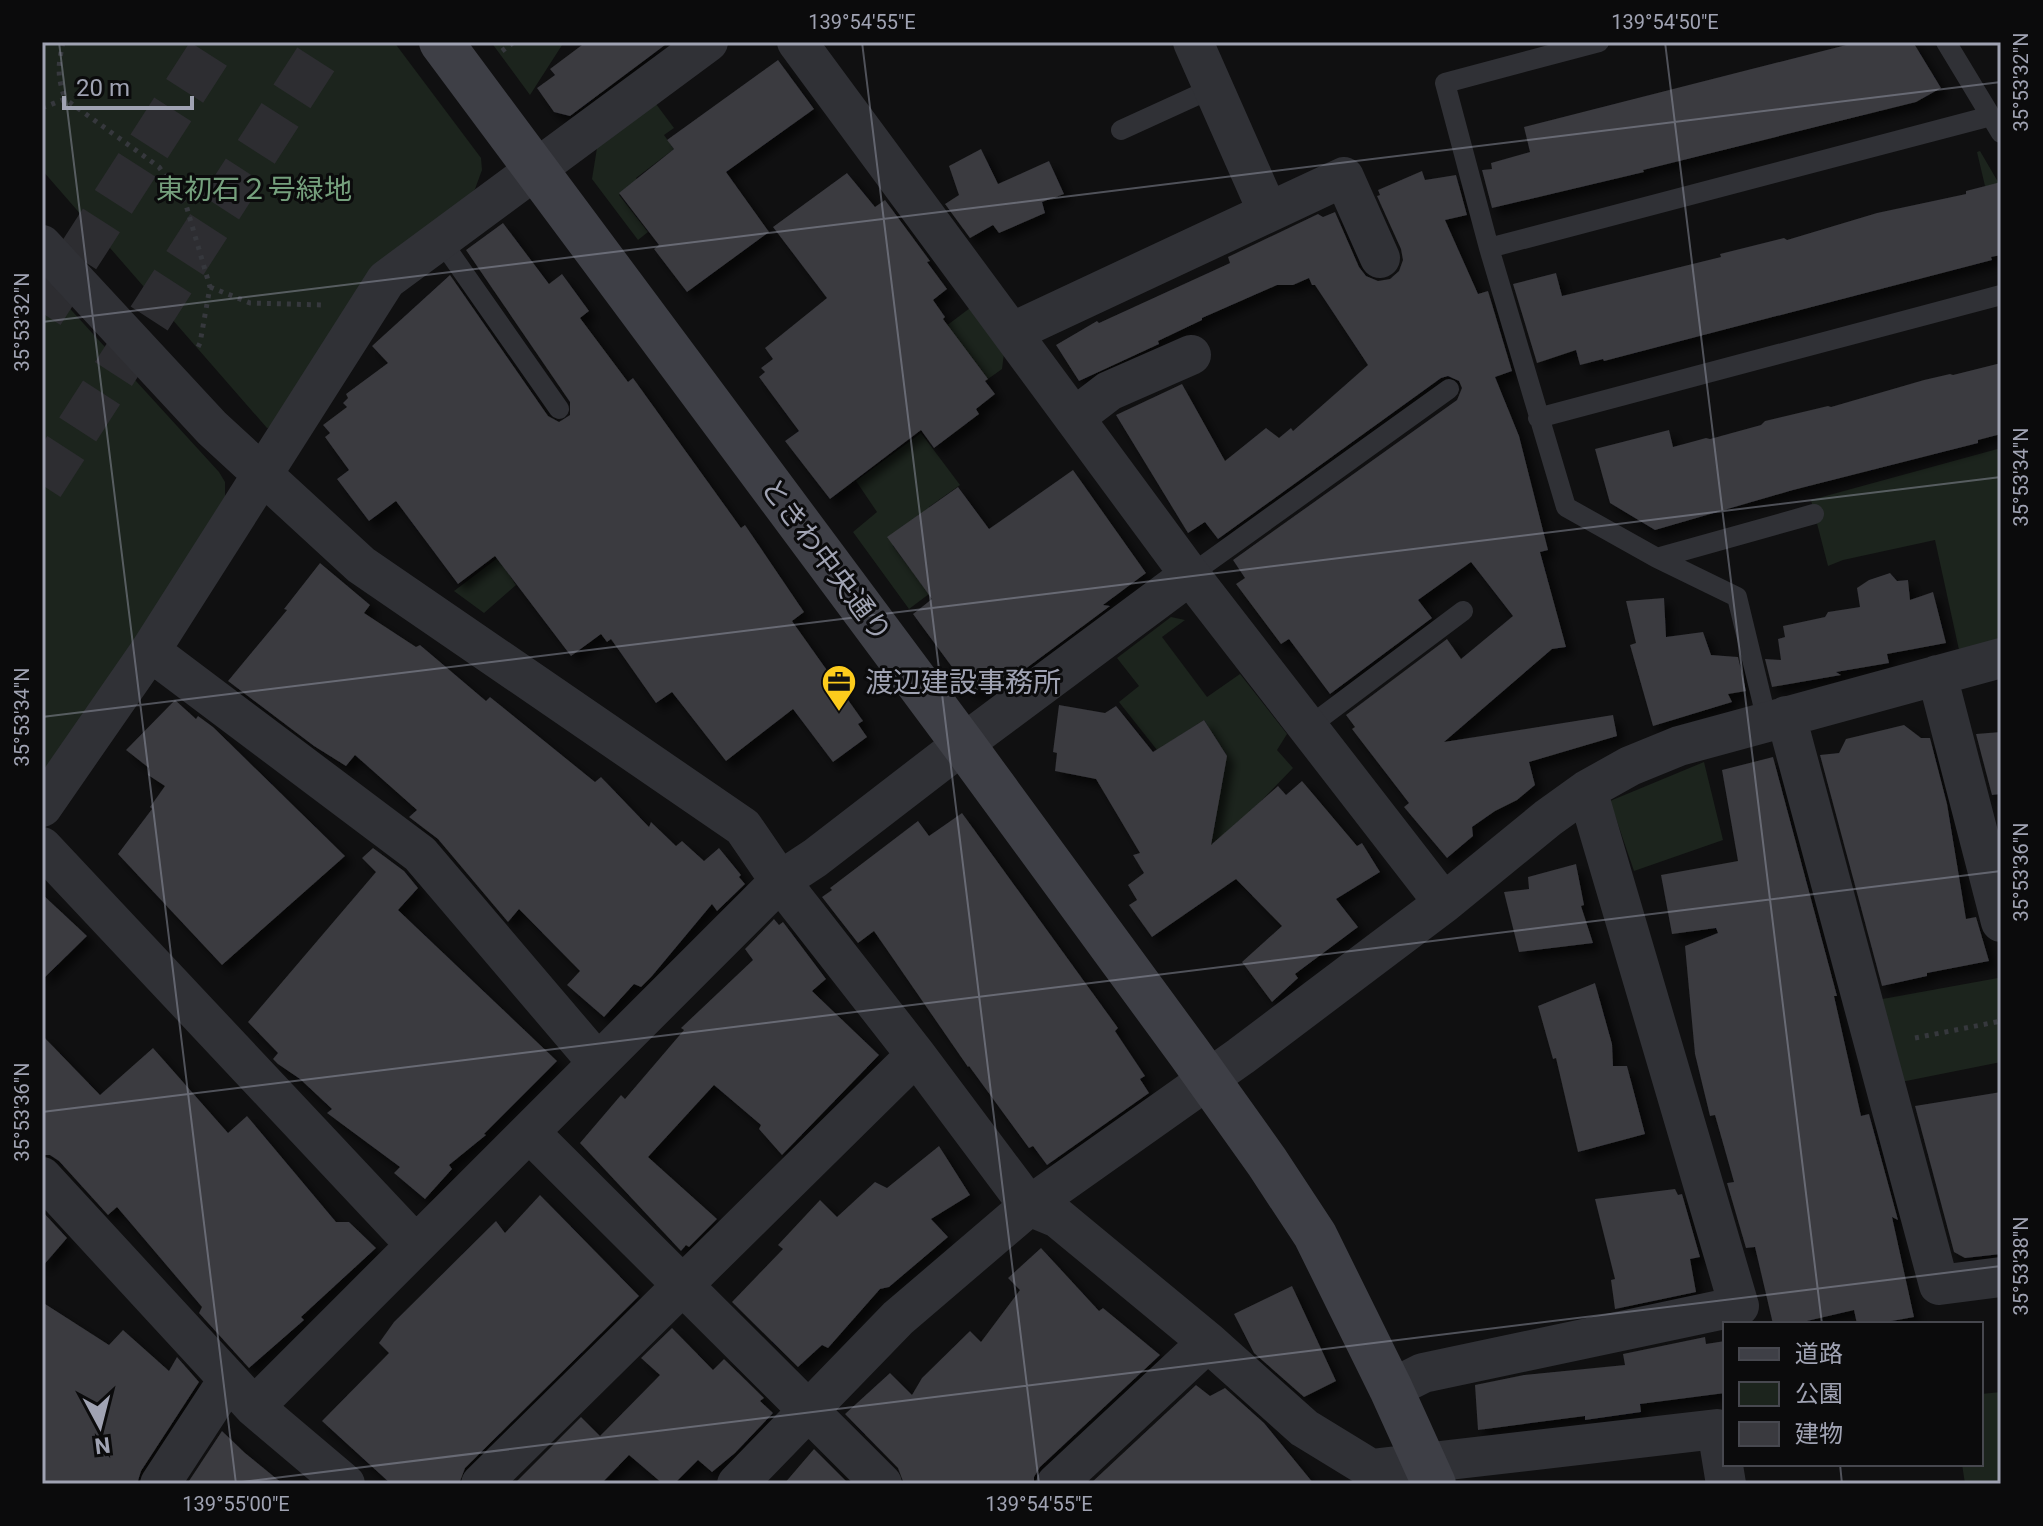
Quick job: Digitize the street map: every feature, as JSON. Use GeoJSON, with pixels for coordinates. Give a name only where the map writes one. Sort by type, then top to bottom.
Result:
{"type":"FeatureCollection","features":[{"type":"Feature","properties":{"kind":"street","name":"ときわ中央通り"},"geometry":{"type":"LineString","coordinates":[[441,42],[963,744],[1208,1080],[1315,1235],[1430,1473]]}},
{"type":"Feature","properties":{"kind":"street"},"geometry":{"type":"LineString","coordinates":[[42,807],[150,651],[386,280],[708,42]]}},
{"type":"Feature","properties":{"kind":"street"},"geometry":{"type":"LineString","coordinates":[[797,42],[1190,575],[1444,903]]}},
{"type":"Feature","properties":{"kind":"street"},"geometry":{"type":"LineString","coordinates":[[1193,42],[1268,212]]}},
{"type":"Feature","properties":{"kind":"street"},"geometry":{"type":"LineString","coordinates":[[1013,332],[1344,177],[1380,258]]}},
{"type":"Feature","properties":{"kind":"street"},"geometry":{"type":"LineString","coordinates":[[42,245],[212,428],[361,565],[743,827],[780,881],[1029,1206],[1058,1218],[1208,1342],[1362,1477],[1430,1473],[1717,1429],[1723,1466]]}},
{"type":"Feature","properties":{"kind":"street"},"geometry":{"type":"LineString","coordinates":[[1075,417],[1109,391],[1191,355]]}},
{"type":"Feature","properties":{"kind":"street"},"geometry":{"type":"LineString","coordinates":[[160,1484],[241,1393],[416,1245],[780,881],[815,858],[1190,575]]}},
{"type":"Feature","properties":{"kind":"street"},"geometry":{"type":"LineString","coordinates":[[150,651],[420,854],[598,1063]]}},
{"type":"Feature","properties":{"kind":"street"},"geometry":{"type":"LineString","coordinates":[[737,1484],[898,1318],[1029,1206],[1208,1080],[1444,903],[1587,790],[1630,766],[1679,746],[2001,658]]}},
{"type":"Feature","properties":{"kind":"street"},"geometry":{"type":"LineString","coordinates":[[1937,675],[2001,922]]}},
{"type":"Feature","properties":{"kind":"street"},"geometry":{"type":"LineString","coordinates":[[1777,718],[1939,1285],[2001,1277]]}},
{"type":"Feature","properties":{"kind":"street"},"geometry":{"type":"LineString","coordinates":[[1391,1389],[1423,1373],[1739,1306],[1587,790]]}},
{"type":"Feature","properties":{"kind":"street"},"geometry":{"type":"LineString","coordinates":[[42,847],[416,1245]]}},
{"type":"Feature","properties":{"kind":"street"},"geometry":{"type":"LineString","coordinates":[[481,1484],[916,1055]]}},
{"type":"Feature","properties":{"kind":"street"},"geometry":{"type":"LineString","coordinates":[[529,1132],[882,1484]]}},
{"type":"Feature","properties":{"kind":"street"},"geometry":{"type":"LineString","coordinates":[[42,1177],[241,1393],[345,1484]]}},
{"type":"Feature","properties":{"kind":"street"},"geometry":{"type":"LineString","coordinates":[[1056,1484],[1208,1342]]}},
{"type":"Feature","properties":{"kind":"lane"},"geometry":{"type":"LineString","coordinates":[[1599,42],[1445,83],[1489,248],[1566,507],[1657,558],[1737,597],[1777,718]]}},
{"type":"Feature","properties":{"kind":"lane"},"geometry":{"type":"LineString","coordinates":[[1489,248],[1996,125],[1946,42]]}},
{"type":"Feature","properties":{"kind":"lane"},"geometry":{"type":"LineString","coordinates":[[1121,130],[1213,88]]}},
{"type":"Feature","properties":{"kind":"lane"},"geometry":{"type":"LineString","coordinates":[[440,239],[559,409]]}},
{"type":"Feature","properties":{"kind":"lane"},"geometry":{"type":"LineString","coordinates":[[1538,418],[2001,295]]}},
{"type":"Feature","properties":{"kind":"lane"},"geometry":{"type":"LineString","coordinates":[[1190,575],[1449,389]]}},
{"type":"Feature","properties":{"kind":"lane"},"geometry":{"type":"LineString","coordinates":[[1657,558],[1814,514]]}},
{"type":"Feature","properties":{"kind":"lane"},"geometry":{"type":"LineString","coordinates":[[1307,728],[1463,611]]}},
{"type":"Feature","properties":{"kind":"path"},"geometry":{"type":"LineString","coordinates":[[63,42],[58,78],[65,99],[159,167],[186,205],[210,287],[200,343],[193,357]]}},
{"type":"Feature","properties":{"kind":"path"},"geometry":{"type":"LineString","coordinates":[[42,108],[65,99]]}},
{"type":"Feature","properties":{"kind":"path"},"geometry":{"type":"LineString","coordinates":[[210,287],[250,303],[319,304],[361,319]]}},
{"type":"Feature","properties":{"kind":"path"},"geometry":{"type":"LineString","coordinates":[[1911,1039],[2001,1021]]}},
{"type":"Feature","properties":{"kind":"green space","name":"東初石２号緑地"},"geometry":{"type":"Polygon","coordinates":[[[42,42],[394,42],[481,158],[482,170],[475,189],[278,425],[267,428],[42,170],[42,42]]]}},
{"type":"Feature","properties":{"kind":"green space"},"geometry":{"type":"Polygon","coordinates":[[[491,42],[564,42],[530,95],[491,42]]]}},
{"type":"Feature","properties":{"kind":"green space"},"geometry":{"type":"Polygon","coordinates":[[[656,104],[674,128],[664,135],[674,149],[619,195],[648,232],[638,240],[592,179],[597,148],[656,104]]]}},
{"type":"Feature","properties":{"kind":"green space"},"geometry":{"type":"Polygon","coordinates":[[[1980,151],[2001,187],[1985,186],[1977,152],[1980,151]]]}},
{"type":"Feature","properties":{"kind":"green space"},"geometry":{"type":"Polygon","coordinates":[[[42,278],[219,472],[225,482],[225,499],[42,786],[42,278]]]}},
{"type":"Feature","properties":{"kind":"green space"},"geometry":{"type":"Polygon","coordinates":[[[970,308],[1004,353],[1002,369],[988,379],[970,355],[881,375],[970,308]]]}},
{"type":"Feature","properties":{"kind":"green space"},"geometry":{"type":"Polygon","coordinates":[[[921,433],[960,485],[929,507],[934,515],[893,546],[929,594],[909,609],[853,532],[877,512],[856,481],[921,433]]]}},
{"type":"Feature","properties":{"kind":"green space"},"geometry":{"type":"Polygon","coordinates":[[[2001,448],[2001,638],[1959,650],[1935,540],[1828,566],[1811,500],[2001,448]]]}},
{"type":"Feature","properties":{"kind":"green space"},"geometry":{"type":"Polygon","coordinates":[[[567,505],[506,570],[516,585],[484,613],[454,591],[567,505]]]}},
{"type":"Feature","properties":{"kind":"green space"},"geometry":{"type":"Polygon","coordinates":[[[1171,617],[1185,620],[1162,637],[1207,697],[1240,674],[1287,734],[1277,750],[1293,768],[1205,859],[1227,756],[1204,720],[1157,750],[1119,702],[1139,686],[1117,658],[1171,617]]]}},
{"type":"Feature","properties":{"kind":"green space"},"geometry":{"type":"Polygon","coordinates":[[[1704,762],[1723,840],[1634,871],[1610,801],[1704,762]]]}},
{"type":"Feature","properties":{"kind":"green space"},"geometry":{"type":"Polygon","coordinates":[[[1998,978],[2001,987],[2001,1062],[1896,1083],[1877,1000],[1998,978]]]}},
{"type":"Feature","properties":{"kind":"green space"},"geometry":{"type":"Polygon","coordinates":[[[2001,1392],[2001,1484],[1965,1484],[1962,1466],[1983,1466],[1983,1394],[2001,1392]]]}},
{"type":"Feature","properties":{"kind":"building"},"geometry":{"type":"Polygon","coordinates":[[[586,42],[669,42],[570,116],[554,112],[537,88],[555,75],[550,69],[586,42]]]}},
{"type":"Feature","properties":{"kind":"building"},"geometry":{"type":"Polygon","coordinates":[[[1858,42],[1913,42],[1941,88],[1916,102],[1492,208],[1482,170],[1492,169],[1491,163],[1530,152],[1524,127],[1858,42]]]}},
{"type":"Feature","properties":{"kind":"building"},"geometry":{"type":"Polygon","coordinates":[[[778,60],[814,109],[726,172],[769,232],[687,292],[654,249],[659,245],[619,193],[674,149],[667,140],[778,60]]]}},
{"type":"Feature","properties":{"kind":"building"},"geometry":{"type":"Polygon","coordinates":[[[981,149],[998,184],[1049,161],[1064,194],[1042,202],[1045,213],[999,233],[993,225],[970,238],[945,204],[959,195],[949,166],[981,149]]]}},
{"type":"Feature","properties":{"kind":"building"},"geometry":{"type":"Polygon","coordinates":[[[1422,171],[1425,180],[1456,175],[1467,215],[1445,220],[1478,294],[1488,291],[1512,371],[1495,377],[1519,436],[1548,550],[1540,552],[1566,647],[1552,649],[1444,742],[1613,715],[1617,736],[1529,762],[1535,785],[1517,800],[1472,827],[1473,836],[1447,858],[1404,807],[1409,803],[1352,729],[1355,727],[1346,715],[1447,639],[1461,659],[1513,616],[1471,562],[1418,600],[1432,618],[1330,694],[1289,639],[1281,644],[1236,584],[1245,578],[1233,560],[1457,400],[1462,388],[1459,381],[1448,376],[1441,378],[1218,539],[1205,522],[1188,533],[1116,415],[1182,384],[1225,461],[1266,428],[1279,438],[1291,428],[1293,431],[1368,365],[1315,285],[1309,278],[1293,285],[1277,285],[1202,318],[1158,341],[1159,344],[1079,381],[1056,345],[1097,321],[1099,323],[1230,263],[1228,257],[1318,214],[1323,217],[1335,212],[1366,276],[1378,281],[1390,279],[1399,271],[1403,260],[1377,196],[1380,195],[1378,190],[1422,171]]]}},
{"type":"Feature","properties":{"kind":"building"},"geometry":{"type":"Polygon","coordinates":[[[847,173],[875,207],[885,200],[930,261],[927,262],[947,289],[933,300],[945,317],[943,319],[988,379],[985,381],[995,394],[976,409],[979,414],[934,448],[921,430],[830,499],[785,441],[799,431],[759,377],[765,372],[761,368],[773,359],[765,348],[827,298],[773,227],[847,173]]]}},
{"type":"Feature","properties":{"kind":"building"},"geometry":{"type":"Polygon","coordinates":[[[2001,182],[2001,255],[1991,257],[1992,260],[1604,361],[1580,365],[1576,350],[1537,363],[1513,284],[1556,273],[1562,296],[1721,257],[1720,254],[1784,238],[1787,240],[1877,213],[1966,194],[1966,191],[2001,182]]]}},
{"type":"Feature","properties":{"kind":"building"},"geometry":{"type":"Polygon","coordinates":[[[503,223],[549,284],[562,274],[589,311],[580,318],[628,382],[633,378],[741,528],[745,525],[804,612],[792,621],[863,721],[858,724],[867,737],[833,762],[793,709],[726,761],[672,692],[656,703],[611,639],[607,642],[601,634],[571,656],[495,556],[458,584],[396,501],[369,521],[337,479],[349,470],[325,437],[330,433],[323,425],[347,407],[343,403],[348,398],[346,394],[388,363],[372,346],[450,275],[548,416],[559,422],[570,415],[570,402],[466,250],[503,223]]]}},
{"type":"Feature","properties":{"kind":"building"},"geometry":{"type":"Polygon","coordinates":[[[2001,363],[2001,434],[1978,440],[1978,443],[1793,490],[1655,530],[1610,503],[1595,449],[1669,430],[1673,447],[1924,380],[2001,363]]]}},
{"type":"Feature","properties":{"kind":"building"},"geometry":{"type":"Polygon","coordinates":[[[1073,470],[1146,573],[1103,605],[1110,606],[993,693],[969,690],[913,614],[932,599],[887,537],[958,487],[989,529],[1073,470]]]}},
{"type":"Feature","properties":{"kind":"building"},"geometry":{"type":"Polygon","coordinates":[[[320,563],[370,605],[364,613],[416,647],[420,645],[486,701],[490,697],[595,782],[601,777],[649,827],[651,822],[676,846],[682,841],[704,861],[719,848],[741,875],[739,877],[745,884],[717,911],[712,904],[652,976],[641,987],[634,984],[604,1017],[567,985],[580,971],[519,909],[508,922],[438,839],[409,817],[417,810],[355,755],[346,766],[314,746],[228,681],[287,610],[284,609],[320,563]]]}},
{"type":"Feature","properties":{"kind":"building"},"geometry":{"type":"Polygon","coordinates":[[[1890,573],[1897,581],[1908,580],[1910,600],[1933,592],[1946,643],[1887,654],[1889,663],[1772,687],[1765,659],[1781,660],[1778,639],[1785,637],[1783,626],[1825,617],[1828,612],[1860,607],[1857,588],[1890,573]]]}},
{"type":"Feature","properties":{"kind":"building"},"geometry":{"type":"Polygon","coordinates":[[[1664,598],[1666,637],[1703,632],[1711,655],[1738,657],[1746,691],[1728,694],[1732,702],[1653,726],[1630,645],[1636,643],[1626,601],[1664,598]]]}},
{"type":"Feature","properties":{"kind":"building"},"geometry":{"type":"Polygon","coordinates":[[[175,700],[196,719],[198,716],[213,727],[345,856],[222,965],[118,854],[165,786],[148,775],[149,768],[126,750],[175,700]]]}},
{"type":"Feature","properties":{"kind":"building"},"geometry":{"type":"Polygon","coordinates":[[[1059,705],[1105,713],[1116,706],[1153,752],[1204,720],[1227,756],[1211,845],[1278,786],[1286,795],[1302,781],[1357,846],[1362,843],[1380,872],[1336,899],[1358,927],[1295,974],[1298,978],[1272,1002],[1242,962],[1282,926],[1236,879],[1152,937],[1129,905],[1137,900],[1128,885],[1144,873],[1133,855],[1140,853],[1096,779],[1055,771],[1057,753],[1053,752],[1059,705]]]}},
{"type":"Feature","properties":{"kind":"building"},"geometry":{"type":"Polygon","coordinates":[[[1904,725],[1921,738],[1930,738],[1947,804],[1966,919],[1976,917],[1989,961],[1927,973],[1927,976],[1882,986],[1820,755],[1839,753],[1846,739],[1904,725]]]}},
{"type":"Feature","properties":{"kind":"building"},"geometry":{"type":"Polygon","coordinates":[[[2001,732],[2001,794],[1992,795],[1976,734],[2001,732]]]}},
{"type":"Feature","properties":{"kind":"building"},"geometry":{"type":"Polygon","coordinates":[[[1773,757],[1837,996],[1834,996],[1861,1116],[1869,1114],[1898,1220],[1892,1217],[1914,1317],[1886,1322],[1857,1322],[1854,1310],[1803,1322],[1773,1322],[1755,1247],[1746,1248],[1727,1183],[1734,1182],[1715,1115],[1710,1116],[1695,1054],[1685,946],[1718,933],[1716,928],[1672,934],[1661,875],[1738,861],[1722,770],[1773,757]]]}},
{"type":"Feature","properties":{"kind":"building"},"geometry":{"type":"Polygon","coordinates":[[[962,813],[1118,1028],[1115,1031],[1145,1076],[1140,1079],[1149,1093],[1047,1165],[1033,1146],[1029,1148],[968,1067],[874,931],[858,943],[822,897],[918,821],[929,836],[962,813]]]}},
{"type":"Feature","properties":{"kind":"building"},"geometry":{"type":"Polygon","coordinates":[[[373,848],[404,871],[418,888],[398,910],[557,1061],[486,1135],[449,1165],[452,1169],[425,1199],[394,1173],[400,1167],[327,1113],[332,1109],[273,1059],[278,1053],[248,1022],[376,872],[362,858],[373,848]]]}},
{"type":"Feature","properties":{"kind":"building"},"geometry":{"type":"Polygon","coordinates":[[[1576,864],[1584,905],[1581,906],[1593,943],[1519,952],[1504,892],[1529,889],[1528,877],[1576,864]]]}},
{"type":"Feature","properties":{"kind":"building"},"geometry":{"type":"Polygon","coordinates":[[[42,894],[87,936],[42,980],[42,894]]]}},
{"type":"Feature","properties":{"kind":"building"},"geometry":{"type":"Polygon","coordinates":[[[774,919],[779,925],[783,922],[826,979],[812,991],[879,1055],[782,1155],[759,1129],[761,1125],[714,1085],[648,1157],[717,1219],[681,1251],[580,1143],[621,1095],[625,1099],[684,1030],[681,1028],[753,960],[745,949],[774,919]]]}},
{"type":"Feature","properties":{"kind":"building"},"geometry":{"type":"Polygon","coordinates":[[[1595,983],[1612,1044],[1613,1066],[1627,1066],[1645,1134],[1578,1152],[1556,1058],[1553,1059],[1538,1006],[1595,983]]]}},
{"type":"Feature","properties":{"kind":"building"},"geometry":{"type":"Polygon","coordinates":[[[42,1035],[100,1095],[153,1048],[228,1133],[247,1116],[336,1222],[349,1222],[376,1248],[301,1317],[304,1320],[249,1368],[199,1313],[202,1307],[117,1207],[108,1215],[59,1161],[50,1155],[42,1155],[42,1035]]]}},
{"type":"Feature","properties":{"kind":"building"},"geometry":{"type":"Polygon","coordinates":[[[2001,1092],[2001,1254],[1965,1258],[1954,1252],[1915,1106],[2001,1092]]]}},
{"type":"Feature","properties":{"kind":"building"},"geometry":{"type":"Polygon","coordinates":[[[939,1146],[970,1195],[931,1219],[948,1237],[889,1287],[880,1289],[828,1348],[822,1345],[798,1367],[732,1302],[783,1249],[778,1245],[820,1200],[837,1217],[875,1182],[887,1188],[939,1146]]]}},
{"type":"Feature","properties":{"kind":"building"},"geometry":{"type":"Polygon","coordinates":[[[1675,1189],[1678,1195],[1682,1194],[1700,1257],[1690,1259],[1696,1292],[1615,1309],[1611,1280],[1615,1279],[1595,1199],[1675,1189]]]}},
{"type":"Feature","properties":{"kind":"building"},"geometry":{"type":"Polygon","coordinates":[[[540,1195],[639,1296],[465,1468],[459,1484],[391,1484],[322,1421],[389,1353],[379,1343],[394,1322],[496,1221],[505,1233],[540,1195]]]}},
{"type":"Feature","properties":{"kind":"building"},"geometry":{"type":"Polygon","coordinates":[[[42,1211],[67,1238],[42,1267],[42,1211]]]}},
{"type":"Feature","properties":{"kind":"building"},"geometry":{"type":"Polygon","coordinates":[[[1041,1248],[1099,1311],[1103,1308],[1160,1355],[1040,1467],[1034,1484],[904,1484],[898,1468],[845,1414],[890,1373],[912,1395],[922,1378],[970,1331],[981,1342],[1020,1290],[1008,1278],[1041,1248]]]}},
{"type":"Feature","properties":{"kind":"building"},"geometry":{"type":"Polygon","coordinates":[[[1292,1286],[1336,1381],[1304,1397],[1254,1353],[1234,1314],[1292,1286]]]}},
{"type":"Feature","properties":{"kind":"building"},"geometry":{"type":"Polygon","coordinates":[[[42,1302],[109,1345],[123,1330],[169,1371],[177,1357],[199,1382],[141,1471],[137,1484],[42,1484],[42,1302]]]}},
{"type":"Feature","properties":{"kind":"building"},"geometry":{"type":"Polygon","coordinates":[[[672,1328],[713,1370],[724,1359],[764,1398],[760,1401],[773,1413],[735,1453],[712,1472],[698,1460],[674,1484],[663,1484],[629,1455],[601,1484],[514,1484],[581,1417],[600,1436],[660,1375],[641,1358],[672,1328]]]}},
{"type":"Feature","properties":{"kind":"building"},"geometry":{"type":"Polygon","coordinates":[[[1705,1337],[1706,1344],[1723,1341],[1723,1393],[1640,1404],[1641,1412],[1478,1430],[1475,1385],[1524,1375],[1625,1365],[1623,1354],[1705,1337]]]}},
{"type":"Feature","properties":{"kind":"building"},"geometry":{"type":"Polygon","coordinates":[[[1196,1385],[1210,1396],[1225,1388],[1264,1423],[1314,1484],[1090,1484],[1196,1385]]]}},
{"type":"Feature","properties":{"kind":"building"},"geometry":{"type":"Polygon","coordinates":[[[222,1431],[245,1453],[283,1484],[187,1484],[222,1431]]]}},
{"type":"Feature","properties":{"kind":"building"},"geometry":{"type":"Polygon","coordinates":[[[814,1449],[849,1484],[784,1484],[814,1449]]]}},
{"type":"Feature","properties":{"kind":"tunnel"},"geometry":{"type":"LineString","coordinates":[[42,313],[216,42]]}},
{"type":"Feature","properties":{"kind":"tunnel"},"geometry":{"type":"LineString","coordinates":[[42,485],[327,42]]}},
{"type":"Feature","properties":{"kind":"place","name":"渡辺建設事務所"},"geometry":{"type":"Point","coordinates":[839,713]}}]}
